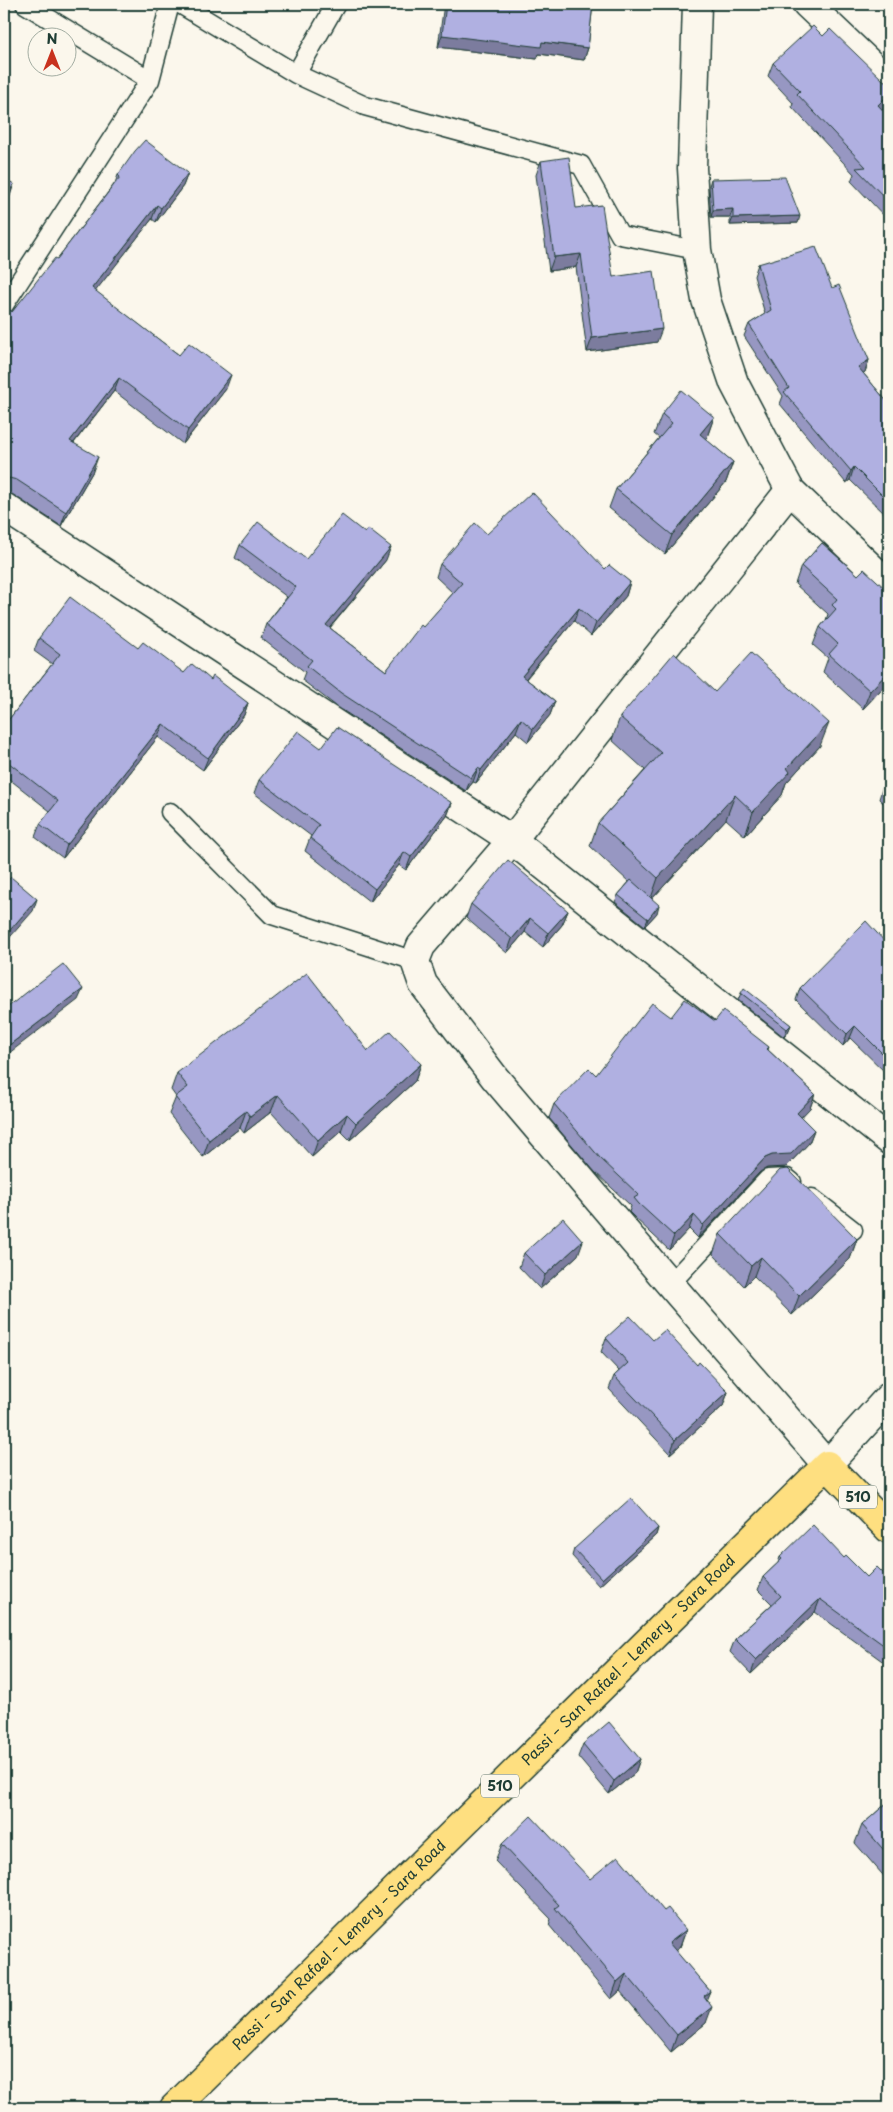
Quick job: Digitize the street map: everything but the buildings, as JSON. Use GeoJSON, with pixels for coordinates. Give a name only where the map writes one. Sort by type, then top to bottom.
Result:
{"type":"FeatureCollection","features":[{"type":"Feature","properties":{"kind":"main road","name":"510"},"geometry":{"type":"LineString","coordinates":[[827,1465],[889,1529]]}},
{"type":"Feature","properties":{"kind":"main road","name":"Passi – San Rafael – Lemery – Sara Road"},"geometry":{"type":"LineString","coordinates":[[174,2108],[827,1465]]}},
{"type":"Feature","properties":{"kind":"street"},"geometry":{"type":"LineString","coordinates":[[696,4],[692,168],[698,250],[706,300],[734,383],[790,490],[889,585]]}},
{"type":"Feature","properties":{"kind":"street"},"geometry":{"type":"LineString","coordinates":[[807,4],[889,82]]}},
{"type":"Feature","properties":{"kind":"street"},"geometry":{"type":"LineString","coordinates":[[790,490],[512,840],[420,946],[414,961],[423,984],[496,1078],[670,1284],[827,1465],[889,1397]]}},
{"type":"Feature","properties":{"kind":"street"},"geometry":{"type":"LineString","coordinates":[[4,507],[512,840],[889,1140]]}},
{"type":"Feature","properties":{"kind":"lane"},"geometry":{"type":"LineString","coordinates":[[25,4],[150,80]]}},
{"type":"Feature","properties":{"kind":"lane"},"geometry":{"type":"LineString","coordinates":[[4,305],[150,80],[170,4]]}},
{"type":"Feature","properties":{"kind":"lane"},"geometry":{"type":"LineString","coordinates":[[180,4],[296,74],[365,106],[581,165],[620,235],[698,250]]}},
{"type":"Feature","properties":{"kind":"lane"},"geometry":{"type":"LineString","coordinates":[[296,74],[336,4]]}},
{"type":"Feature","properties":{"kind":"lane"},"geometry":{"type":"LineString","coordinates":[[170,812],[272,914],[414,961]]}},
{"type":"Feature","properties":{"kind":"lane"},"geometry":{"type":"LineString","coordinates":[[670,1284],[768,1179],[787,1178],[853,1230]]}}]}
